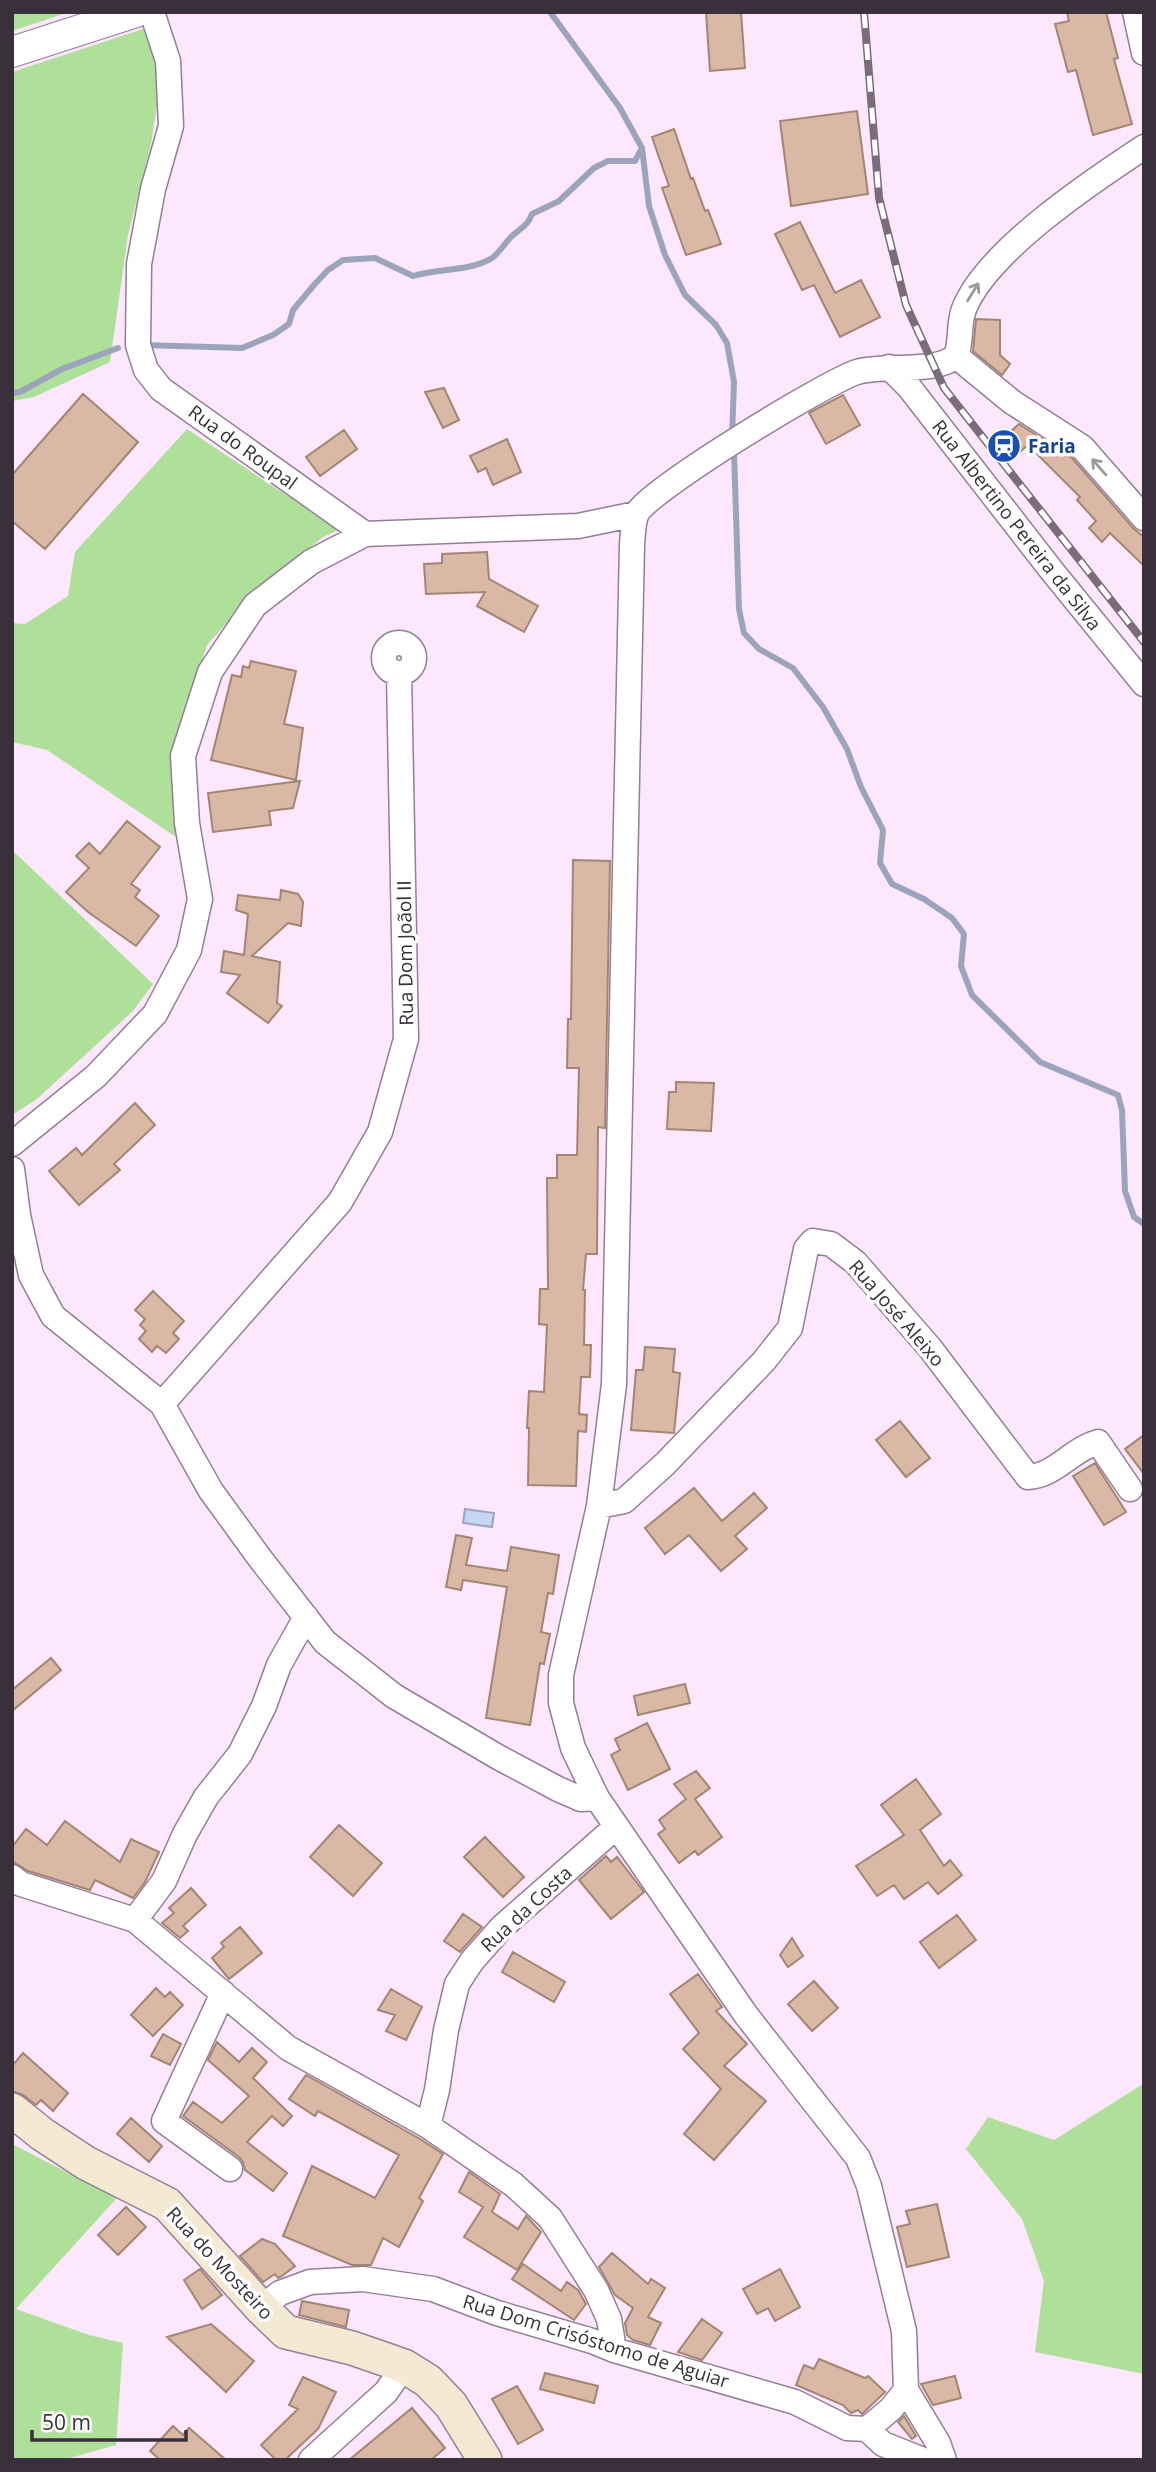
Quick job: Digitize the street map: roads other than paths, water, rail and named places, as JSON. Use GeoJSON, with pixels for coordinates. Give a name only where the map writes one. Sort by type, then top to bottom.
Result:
{"type":"FeatureCollection","features":[{"type":"Feature","properties":{"kind":"main road","name":"Rua do Mosteiro"},"geometry":{"type":"LineString","coordinates":[[12,2110],[86,2163],[167,2204],[286,2332],[352,2348],[404,2366],[428,2381],[451,2405],[485,2460]]}},
{"type":"Feature","properties":{"kind":"street"},"geometry":{"type":"LineString","coordinates":[[1135,12],[1144,53]]}},
{"type":"Feature","properties":{"kind":"street"},"geometry":{"type":"LineString","coordinates":[[12,52],[139,13]]}},
{"type":"Feature","properties":{"kind":"street","name":"Rua do Roupal"},"geometry":{"type":"LineString","coordinates":[[139,13],[168,61],[170,126],[153,189],[139,264],[138,345],[146,370],[161,389],[365,534]]}},
{"type":"Feature","properties":{"kind":"street"},"geometry":{"type":"LineString","coordinates":[[944,2460],[939,2443],[906,2390],[904,2331],[869,2186],[858,2158],[746,2015],[597,1798],[573,1748],[561,1703],[561,1675],[599,1506],[614,1384],[632,544],[636,514],[647,501],[702,463],[828,385],[854,373],[889,367],[933,366],[950,361],[956,356],[963,311],[988,270],[1003,254],[1065,203],[1144,147]]}},
{"type":"Feature","properties":{"kind":"street"},"geometry":{"type":"LineString","coordinates":[[956,356],[1012,402],[1082,447],[1144,518]]}},
{"type":"Feature","properties":{"kind":"street","name":"Rua Albertino Pereira da Silva"},"geometry":{"type":"LineString","coordinates":[[889,367],[917,398],[1144,684]]}},
{"type":"Feature","properties":{"kind":"street"},"geometry":{"type":"LineString","coordinates":[[12,1144],[96,1076],[155,1014],[189,950],[200,899],[187,823],[183,756],[210,672],[255,606],[311,562],[365,534],[578,526],[636,514]]}},
{"type":"Feature","properties":{"kind":"street","name":"Rua Dom Joãol II"},"geometry":{"type":"LineString","coordinates":[[162,1404],[340,1202],[380,1132],[407,1039],[399,674]]}},
{"type":"Feature","properties":{"kind":"street"},"geometry":{"type":"LineString","coordinates":[[12,1169],[18,1215],[31,1275],[53,1316],[162,1404],[212,1490],[325,1642],[394,1696],[498,1757],[581,1799],[597,1798]]}},
{"type":"Feature","properties":{"kind":"street","name":"Rua José Aleixo"},"geometry":{"type":"LineString","coordinates":[[599,1506],[624,1502],[665,1464],[764,1361],[790,1328],[806,1250],[813,1241],[831,1244],[855,1262],[930,1348],[1028,1477],[1041,1476],[1087,1445],[1098,1442],[1130,1489]]}},
{"type":"Feature","properties":{"kind":"street"},"geometry":{"type":"LineString","coordinates":[[135,1920],[164,1881],[185,1834],[206,1797],[240,1754],[264,1706],[279,1665],[306,1617]]}},
{"type":"Feature","properties":{"kind":"street","name":"Rua da Costa"},"geometry":{"type":"LineString","coordinates":[[428,2126],[438,2090],[446,2030],[457,1984],[472,1961],[502,1927],[616,1827]]}},
{"type":"Feature","properties":{"kind":"street"},"geometry":{"type":"LineString","coordinates":[[15,1883],[135,1920],[288,2048],[428,2126],[514,2185],[550,2218],[596,2290],[609,2319],[614,2350]]}},
{"type":"Feature","properties":{"kind":"street"},"geometry":{"type":"LineString","coordinates":[[223,1993],[164,2121],[230,2169]]}},
{"type":"Feature","properties":{"kind":"street","name":"Rua Dom Crisóstomo de Aguiar"},"geometry":{"type":"LineString","coordinates":[[261,2308],[280,2293],[310,2283],[363,2279],[433,2289],[497,2313],[614,2350],[795,2402],[847,2428],[867,2429],[883,2444],[923,2460]]}},
{"type":"Feature","properties":{"kind":"street"},"geometry":{"type":"LineString","coordinates":[[311,2460],[386,2392],[404,2366]]}},
{"type":"Feature","properties":{"kind":"street"},"geometry":{"type":"LineString","coordinates":[[867,2429],[891,2410],[906,2390]]}},
{"type":"Feature","properties":{"kind":"water"},"geometry":{"type":"Polygon","coordinates":[[[465,1509],[494,1513],[492,1527],[463,1523],[465,1509]]]}},
{"type":"Feature","properties":{"kind":"waterway"},"geometry":{"type":"LineString","coordinates":[[550,12],[620,108],[642,148],[649,206],[665,255],[685,295],[716,325],[727,343],[734,382],[732,437]]}},
{"type":"Feature","properties":{"kind":"waterway"},"geometry":{"type":"LineString","coordinates":[[144,345],[242,348],[273,335],[289,324],[293,310],[314,285],[328,270],[343,260],[375,258],[413,276],[473,266],[492,258],[526,224],[532,214],[559,201],[594,168],[608,161],[635,161],[642,148]]}},
{"type":"Feature","properties":{"kind":"waterway"},"geometry":{"type":"LineString","coordinates":[[12,393],[20,392],[62,369],[118,348]]}},
{"type":"Feature","properties":{"kind":"waterway"},"geometry":{"type":"LineString","coordinates":[[734,451],[739,609],[744,633],[759,649],[793,668],[823,707],[847,749],[861,787],[883,830],[880,863],[892,884],[924,899],[952,918],[964,934],[961,966],[972,995],[1040,1062],[1118,1095],[1122,1110],[1125,1191],[1134,1217],[1144,1224]]}},
{"type":"Feature","properties":{"kind":"railway"},"geometry":{"type":"LineString","coordinates":[[864,12],[879,198],[906,305],[944,388],[1144,642]]}},
{"type":"Feature","properties":{"kind":"place","name":"Faria"},"geometry":{"type":"Point","coordinates":[1004,446]}}]}
